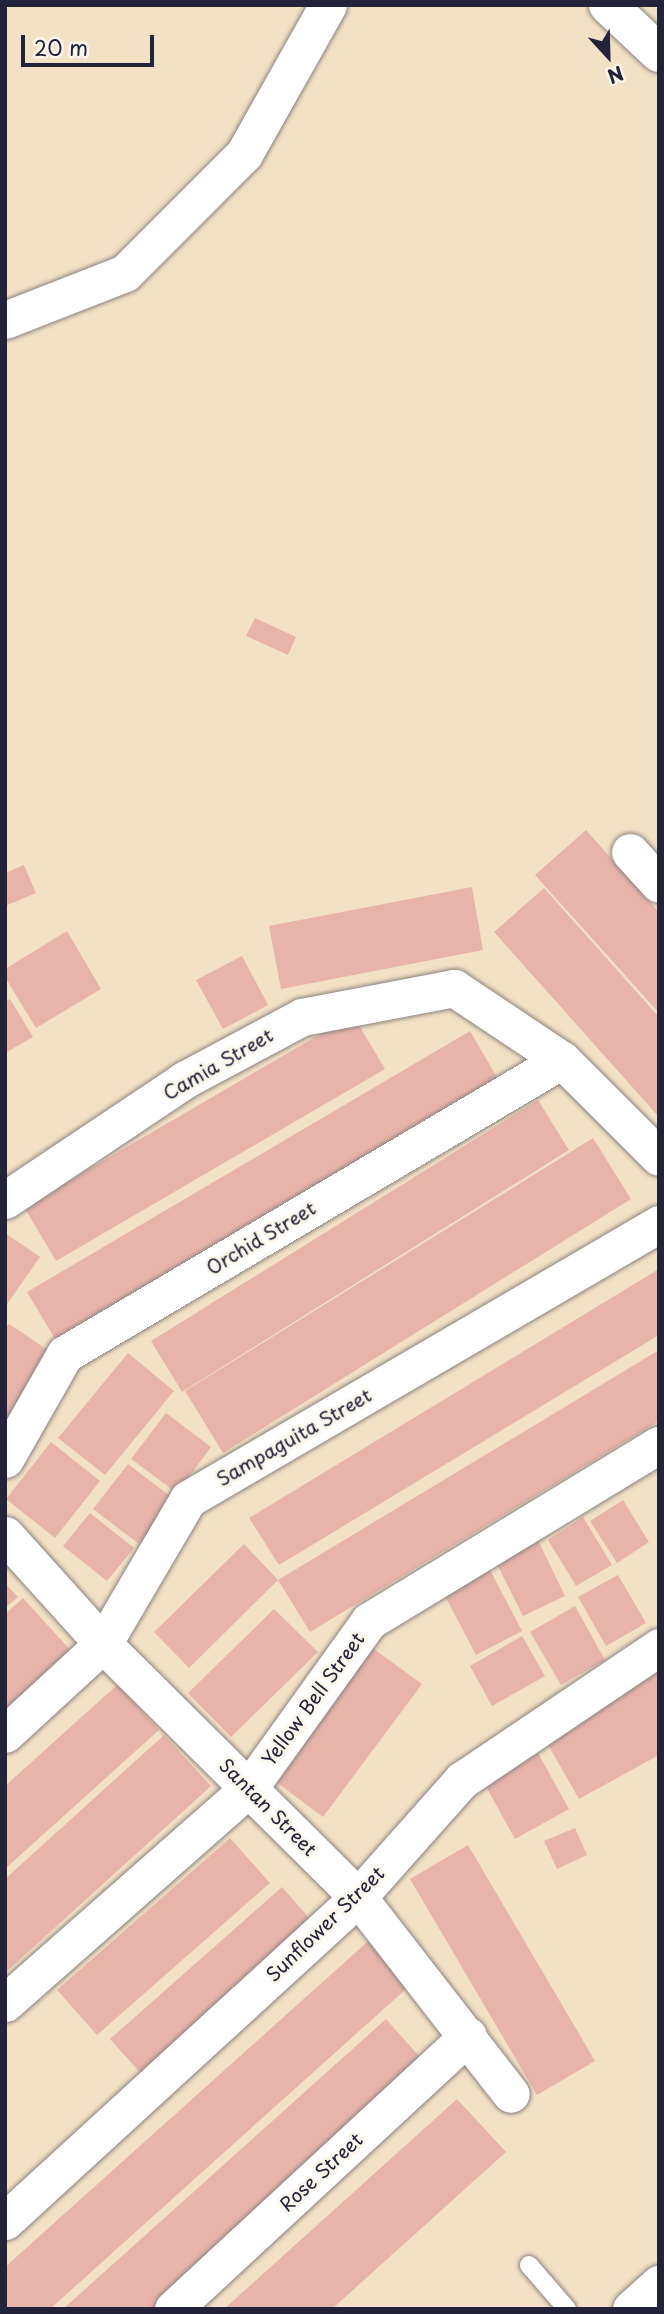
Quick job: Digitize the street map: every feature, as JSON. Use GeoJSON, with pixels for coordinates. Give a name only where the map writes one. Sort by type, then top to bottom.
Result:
{"type":"FeatureCollection","features":[{"type":"Feature","properties":{"kind":"street"},"geometry":{"type":"LineString","coordinates":[[5,320],[125,273],[244,154],[328,5]]}},
{"type":"Feature","properties":{"kind":"street"},"geometry":{"type":"LineString","coordinates":[[608,5],[659,53]]}},
{"type":"Feature","properties":{"kind":"street"},"geometry":{"type":"LineString","coordinates":[[630,852],[659,884]]}},
{"type":"Feature","properties":{"kind":"street","name":"Camia Street"},"geometry":{"type":"LineString","coordinates":[[5,1200],[184,1080],[302,1017],[454,988],[562,1060]]}},
{"type":"Feature","properties":{"kind":"street"},"geometry":{"type":"LineString","coordinates":[[562,1060],[659,1157]]}},
{"type":"Feature","properties":{"kind":"street","name":"Orchid Street"},"geometry":{"type":"LineString","coordinates":[[5,1459],[65,1354],[562,1060]]}},
{"type":"Feature","properties":{"kind":"street","name":"Sampaguita Street"},"geometry":{"type":"LineString","coordinates":[[5,1734],[103,1644],[188,1499],[659,1224]]}},
{"type":"Feature","properties":{"kind":"street","name":"Yellow Bell Street"},"geometry":{"type":"LineString","coordinates":[[5,2003],[249,1788],[369,1621],[659,1445]]}},
{"type":"Feature","properties":{"kind":"street","name":"Santan Street"},"geometry":{"type":"LineString","coordinates":[[5,1535],[103,1644],[358,1897],[511,2094]]}},
{"type":"Feature","properties":{"kind":"street","name":"Sunflower Street"},"geometry":{"type":"LineString","coordinates":[[5,2221],[358,1897],[462,1780],[659,1647]]}},
{"type":"Feature","properties":{"kind":"street","name":"Rose Street"},"geometry":{"type":"LineString","coordinates":[[173,2309],[468,2036]]}},
{"type":"Feature","properties":{"kind":"street"},"geometry":{"type":"LineString","coordinates":[[631,2309],[659,2284]]}},
{"type":"Feature","properties":{"kind":"lane"},"geometry":{"type":"LineString","coordinates":[[529,2265],[567,2309]]}},
{"type":"Feature","properties":{"kind":"building"},"geometry":{"type":"Polygon","coordinates":[[[255,618],[296,637],[288,655],[246,636],[255,618]]]}},
{"type":"Feature","properties":{"kind":"building"},"geometry":{"type":"Polygon","coordinates":[[[586,830],[659,912],[659,1013],[535,875],[586,830]]]}},
{"type":"Feature","properties":{"kind":"building"},"geometry":{"type":"Polygon","coordinates":[[[24,865],[36,893],[5,906],[5,873],[24,865]]]}},
{"type":"Feature","properties":{"kind":"building"},"geometry":{"type":"Polygon","coordinates":[[[472,887],[483,950],[281,989],[269,926],[472,887]]]}},
{"type":"Feature","properties":{"kind":"building"},"geometry":{"type":"Polygon","coordinates":[[[544,888],[659,1017],[659,1117],[494,932],[544,888]]]}},
{"type":"Feature","properties":{"kind":"building"},"geometry":{"type":"Polygon","coordinates":[[[67,931],[101,989],[36,1028],[5,977],[5,969],[67,931]]]}},
{"type":"Feature","properties":{"kind":"building"},"geometry":{"type":"Polygon","coordinates":[[[242,956],[268,1005],[223,1029],[196,980],[242,956]]]}},
{"type":"Feature","properties":{"kind":"building"},"geometry":{"type":"Polygon","coordinates":[[[10,999],[33,1037],[5,1053],[5,1002],[10,999]]]}},
{"type":"Feature","properties":{"kind":"building"},"geometry":{"type":"Polygon","coordinates":[[[353,1015],[385,1069],[56,1261],[24,1207],[353,1015]]]}},
{"type":"Feature","properties":{"kind":"building"},"geometry":{"type":"Polygon","coordinates":[[[470,1031],[498,1079],[55,1339],[27,1292],[470,1031]]]}},
{"type":"Feature","properties":{"kind":"building"},"geometry":{"type":"Polygon","coordinates":[[[538,1100],[569,1150],[182,1392],[151,1341],[538,1100]]]}},
{"type":"Feature","properties":{"kind":"building"},"geometry":{"type":"Polygon","coordinates":[[[593,1138],[631,1199],[223,1453],[185,1391],[593,1138]]]}},
{"type":"Feature","properties":{"kind":"building"},"geometry":{"type":"Polygon","coordinates":[[[5,1233],[40,1257],[5,1307],[5,1233]]]}},
{"type":"Feature","properties":{"kind":"building"},"geometry":{"type":"Polygon","coordinates":[[[659,1269],[659,1335],[279,1565],[249,1518],[659,1269]]]}},
{"type":"Feature","properties":{"kind":"building"},"geometry":{"type":"Polygon","coordinates":[[[9,1324],[60,1358],[5,1438],[5,1329],[9,1324]]]}},
{"type":"Feature","properties":{"kind":"building"},"geometry":{"type":"Polygon","coordinates":[[[659,1350],[659,1421],[310,1632],[278,1580],[659,1350]]]}},
{"type":"Feature","properties":{"kind":"building"},"geometry":{"type":"Polygon","coordinates":[[[128,1353],[174,1391],[105,1475],[58,1438],[128,1353]]]}},
{"type":"Feature","properties":{"kind":"building"},"geometry":{"type":"Polygon","coordinates":[[[166,1413],[211,1447],[177,1493],[131,1459],[166,1413]]]}},
{"type":"Feature","properties":{"kind":"building"},"geometry":{"type":"Polygon","coordinates":[[[51,1442],[100,1481],[55,1538],[6,1499],[51,1442]]]}},
{"type":"Feature","properties":{"kind":"building"},"geometry":{"type":"Polygon","coordinates":[[[128,1464],[174,1499],[139,1544],[93,1509],[128,1464]]]}},
{"type":"Feature","properties":{"kind":"building"},"geometry":{"type":"Polygon","coordinates":[[[623,1500],[649,1542],[617,1563],[590,1521],[623,1500]]]}},
{"type":"Feature","properties":{"kind":"building"},"geometry":{"type":"Polygon","coordinates":[[[90,1513],[134,1548],[107,1581],[63,1546],[90,1513]]]}},
{"type":"Feature","properties":{"kind":"building"},"geometry":{"type":"Polygon","coordinates":[[[583,1517],[612,1565],[576,1586],[548,1540],[583,1517]]]}},
{"type":"Feature","properties":{"kind":"building"},"geometry":{"type":"Polygon","coordinates":[[[538,1540],[565,1596],[523,1616],[495,1560],[538,1540]]]}},
{"type":"Feature","properties":{"kind":"building"},"geometry":{"type":"Polygon","coordinates":[[[244,1544],[278,1580],[189,1668],[154,1632],[244,1544]]]}},
{"type":"Feature","properties":{"kind":"building"},"geometry":{"type":"Polygon","coordinates":[[[490,1570],[522,1631],[476,1655],[444,1594],[490,1570]]]}},
{"type":"Feature","properties":{"kind":"building"},"geometry":{"type":"Polygon","coordinates":[[[618,1575],[646,1623],[606,1646],[578,1597],[618,1575]]]}},
{"type":"Feature","properties":{"kind":"building"},"geometry":{"type":"Polygon","coordinates":[[[5,1583],[18,1597],[5,1608],[5,1583]]]}},
{"type":"Feature","properties":{"kind":"building"},"geometry":{"type":"Polygon","coordinates":[[[23,1598],[72,1652],[5,1712],[5,1614],[23,1598]]]}},
{"type":"Feature","properties":{"kind":"building"},"geometry":{"type":"Polygon","coordinates":[[[575,1606],[605,1660],[561,1685],[530,1632],[575,1606]]]}},
{"type":"Feature","properties":{"kind":"building"},"geometry":{"type":"Polygon","coordinates":[[[274,1609],[318,1652],[231,1737],[188,1693],[274,1609]]]}},
{"type":"Feature","properties":{"kind":"building"},"geometry":{"type":"Polygon","coordinates":[[[522,1636],[545,1676],[492,1706],[470,1666],[522,1636]]]}},
{"type":"Feature","properties":{"kind":"building"},"geometry":{"type":"Polygon","coordinates":[[[367,1644],[422,1684],[323,1817],[268,1776],[367,1644]]]}},
{"type":"Feature","properties":{"kind":"building"},"geometry":{"type":"Polygon","coordinates":[[[659,1672],[659,1755],[579,1799],[543,1736],[659,1672]]]}},
{"type":"Feature","properties":{"kind":"building"},"geometry":{"type":"Polygon","coordinates":[[[117,1685],[159,1730],[5,1869],[5,1786],[117,1685]]]}},
{"type":"Feature","properties":{"kind":"building"},"geometry":{"type":"Polygon","coordinates":[[[164,1735],[211,1786],[5,1973],[5,1879],[164,1735]]]}},
{"type":"Feature","properties":{"kind":"building"},"geometry":{"type":"Polygon","coordinates":[[[538,1753],[569,1809],[515,1839],[484,1783],[538,1753]]]}},
{"type":"Feature","properties":{"kind":"building"},"geometry":{"type":"Polygon","coordinates":[[[575,1828],[587,1855],[557,1869],[544,1841],[575,1828]]]}},
{"type":"Feature","properties":{"kind":"building"},"geometry":{"type":"Polygon","coordinates":[[[230,1838],[270,1883],[97,2035],[57,1990],[230,1838]]]}},
{"type":"Feature","properties":{"kind":"building"},"geometry":{"type":"Polygon","coordinates":[[[468,1845],[595,2061],[537,2095],[410,1879],[468,1845]]]}},
{"type":"Feature","properties":{"kind":"building"},"geometry":{"type":"Polygon","coordinates":[[[282,1887],[317,1927],[145,2078],[110,2039],[282,1887]]]}},
{"type":"Feature","properties":{"kind":"building"},"geometry":{"type":"Polygon","coordinates":[[[375,1935],[416,1980],[50,2309],[5,2309],[5,2267],[375,1935]]]}},
{"type":"Feature","properties":{"kind":"building"},"geometry":{"type":"Polygon","coordinates":[[[386,2019],[426,2064],[154,2309],[63,2309],[386,2019]]]}},
{"type":"Feature","properties":{"kind":"building"},"geometry":{"type":"Polygon","coordinates":[[[457,2099],[506,2152],[332,2309],[224,2309],[457,2099]]]}}]}
